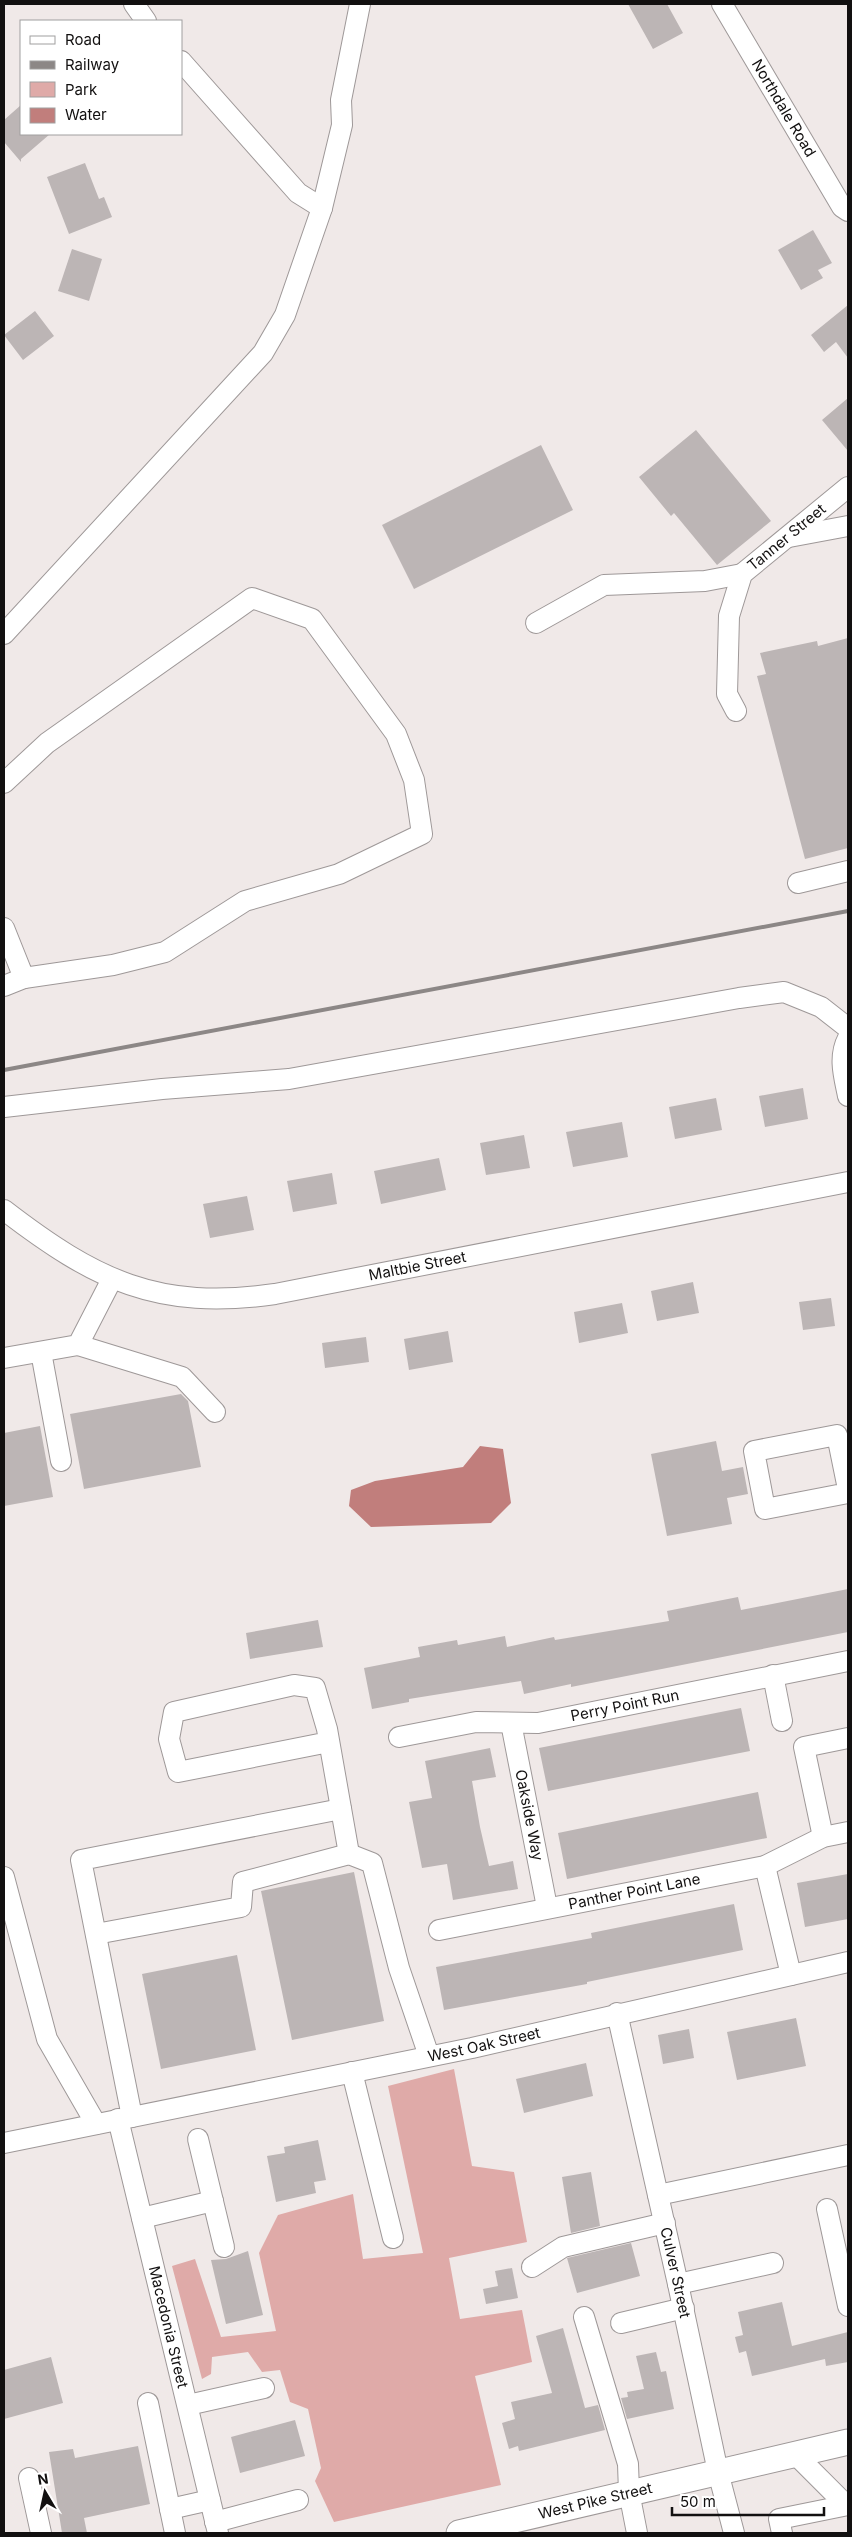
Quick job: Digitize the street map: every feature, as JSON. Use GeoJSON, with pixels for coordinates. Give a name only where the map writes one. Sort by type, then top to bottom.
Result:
{"type":"FeatureCollection","features":[{"type":"Feature","properties":{"kind":"main road","name":"West Pike Street"},"geometry":{"type":"LineString","coordinates":[[459,2533],[505,2528],[629,2492],[848,2442]]}},
{"type":"Feature","properties":{"kind":"street"},"geometry":{"type":"LineString","coordinates":[[134,4],[145,20]]}},
{"type":"Feature","properties":{"kind":"street"},"geometry":{"type":"LineString","coordinates":[[4,634],[264,353],[285,315],[322,208],[342,125],[341,100],[360,4]]}},
{"type":"Feature","properties":{"kind":"street","name":"Northdale Road"},"geometry":{"type":"LineString","coordinates":[[722,4],[842,206],[848,211]]}},
{"type":"Feature","properties":{"kind":"street"},"geometry":{"type":"LineString","coordinates":[[182,62],[298,193],[322,208]]}},
{"type":"Feature","properties":{"kind":"street","name":"Tanner Street"},"geometry":{"type":"LineString","coordinates":[[736,711],[727,694],[729,616],[742,574],[848,487]]}},
{"type":"Feature","properties":{"kind":"street"},"geometry":{"type":"LineString","coordinates":[[787,537],[848,526]]}},
{"type":"Feature","properties":{"kind":"street"},"geometry":{"type":"LineString","coordinates":[[536,624],[604,585],[705,581],[742,574]]}},
{"type":"Feature","properties":{"kind":"street"},"geometry":{"type":"LineString","coordinates":[[4,783],[47,743],[252,598],[312,619],[396,734],[414,780],[422,834],[339,874],[245,901],[165,952],[113,964],[24,978],[4,986]]}},
{"type":"Feature","properties":{"kind":"street"},"geometry":{"type":"LineString","coordinates":[[798,882],[848,871]]}},
{"type":"Feature","properties":{"kind":"street"},"geometry":{"type":"LineString","coordinates":[[4,928],[24,978]]}},
{"type":"Feature","properties":{"kind":"street"},"geometry":{"type":"LineString","coordinates":[[4,1107],[162,1089],[289,1079],[739,998],[784,992],[821,1008],[848,1028]]}},
{"type":"Feature","properties":{"kind":"street"},"geometry":{"type":"LineString","coordinates":[[848,1038],[844,1046],[842,1064],[848,1096]]}},
{"type":"Feature","properties":{"kind":"street","name":"Maltbie Street"},"geometry":{"type":"LineString","coordinates":[[4,1211],[78,1262],[112,1279],[136,1288],[188,1298],[241,1299],[848,1182]]}},
{"type":"Feature","properties":{"kind":"street"},"geometry":{"type":"LineString","coordinates":[[78,1345],[112,1279]]}},
{"type":"Feature","properties":{"kind":"street"},"geometry":{"type":"LineString","coordinates":[[4,1358],[78,1345],[182,1377],[215,1412]]}},
{"type":"Feature","properties":{"kind":"street"},"geometry":{"type":"LineString","coordinates":[[41,1352],[61,1461]]}},
{"type":"Feature","properties":{"kind":"street"},"geometry":{"type":"LineString","coordinates":[[848,1489],[837,1435],[754,1451],[765,1509],[848,1493]]}},
{"type":"Feature","properties":{"kind":"street","name":"Perry Point Run"},"geometry":{"type":"LineString","coordinates":[[399,1737],[476,1722],[538,1724],[848,1661]]}},
{"type":"Feature","properties":{"kind":"street"},"geometry":{"type":"LineString","coordinates":[[773,1676],[782,1721]]}},
{"type":"Feature","properties":{"kind":"street"},"geometry":{"type":"LineString","coordinates":[[329,1742],[178,1772],[170,1739],[174,1712],[294,1685],[315,1688],[329,1742],[349,1854]]}},
{"type":"Feature","properties":{"kind":"street","name":"Oakside Way"},"geometry":{"type":"LineString","coordinates":[[511,1723],[547,1907]]}},
{"type":"Feature","properties":{"kind":"street"},"geometry":{"type":"LineString","coordinates":[[823,1837],[804,1747],[848,1738]]}},
{"type":"Feature","properties":{"kind":"street","name":"Macedonia Street"},"geometry":{"type":"LineString","coordinates":[[216,2528],[142,2218],[96,1934],[81,1860],[341,1809]]}},
{"type":"Feature","properties":{"kind":"street","name":"Panther Point Lane"},"geometry":{"type":"LineString","coordinates":[[439,1930],[547,1907],[764,1866],[823,1837],[848,1832]]}},
{"type":"Feature","properties":{"kind":"street"},"geometry":{"type":"LineString","coordinates":[[96,1934],[241,1907],[243,1882],[349,1854],[372,1862],[399,1968],[429,2056]]}},
{"type":"Feature","properties":{"kind":"street"},"geometry":{"type":"LineString","coordinates":[[764,1866],[790,1975]]}},
{"type":"Feature","properties":{"kind":"street"},"geometry":{"type":"LineString","coordinates":[[4,1877],[50,2048],[96,2124]]}},
{"type":"Feature","properties":{"kind":"street","name":"West Oak Street"},"geometry":{"type":"LineString","coordinates":[[4,2143],[429,2056],[848,1962]]}},
{"type":"Feature","properties":{"kind":"street","name":"Culver Street"},"geometry":{"type":"LineString","coordinates":[[617,2013],[684,2308],[718,2472],[734,2533]]}},
{"type":"Feature","properties":{"kind":"street"},"geometry":{"type":"LineString","coordinates":[[352,2072],[393,2238]]}},
{"type":"Feature","properties":{"kind":"street"},"geometry":{"type":"LineString","coordinates":[[198,2139],[224,2247]]}},
{"type":"Feature","properties":{"kind":"street"},"geometry":{"type":"LineString","coordinates":[[658,2195],[848,2155]]}},
{"type":"Feature","properties":{"kind":"street"},"geometry":{"type":"LineString","coordinates":[[142,2218],[213,2201]]}},
{"type":"Feature","properties":{"kind":"street"},"geometry":{"type":"LineString","coordinates":[[827,2209],[848,2306]]}},
{"type":"Feature","properties":{"kind":"street"},"geometry":{"type":"LineString","coordinates":[[532,2267],[563,2247],[665,2222]]}},
{"type":"Feature","properties":{"kind":"street"},"geometry":{"type":"LineString","coordinates":[[678,2284],[773,2263]]}},
{"type":"Feature","properties":{"kind":"street"},"geometry":{"type":"LineString","coordinates":[[621,2323],[684,2308]]}},
{"type":"Feature","properties":{"kind":"street"},"geometry":{"type":"LineString","coordinates":[[584,2317],[628,2464],[629,2492],[637,2533]]}},
{"type":"Feature","properties":{"kind":"street"},"geometry":{"type":"LineString","coordinates":[[188,2405],[264,2388]]}},
{"type":"Feature","properties":{"kind":"street"},"geometry":{"type":"LineString","coordinates":[[148,2403],[175,2533]]}},
{"type":"Feature","properties":{"kind":"street"},"geometry":{"type":"LineString","coordinates":[[795,2454],[847,2505]]}},
{"type":"Feature","properties":{"kind":"street"},"geometry":{"type":"LineString","coordinates":[[29,2478],[40,2533]]}},
{"type":"Feature","properties":{"kind":"street"},"geometry":{"type":"LineString","coordinates":[[170,2509],[210,2500]]}},
{"type":"Feature","properties":{"kind":"street"},"geometry":{"type":"LineString","coordinates":[[216,2528],[298,2500]]}},
{"type":"Feature","properties":{"kind":"street"},"geometry":{"type":"LineString","coordinates":[[782,2533],[779,2519],[847,2505]]}},
{"type":"Feature","properties":{"kind":"green space"},"geometry":{"type":"Polygon","coordinates":[[[454,2069],[472,2166],[514,2172],[527,2242],[449,2258],[460,2319],[522,2310],[532,2362],[475,2376],[501,2485],[334,2522],[315,2481],[321,2468],[308,2409],[290,2402],[280,2370],[262,2372],[248,2352],[212,2357],[211,2374],[202,2379],[172,2266],[195,2259],[221,2337],[276,2331],[259,2253],[278,2215],[353,2194],[363,2259],[423,2253],[388,2086],[454,2069]]]}},
{"type":"Feature","properties":{"kind":"water"},"geometry":{"type":"Polygon","coordinates":[[[480,1446],[503,1449],[511,1503],[491,1523],[371,1527],[349,1506],[351,1490],[375,1481],[463,1467],[480,1446]]]}},
{"type":"Feature","properties":{"kind":"building"},"geometry":{"type":"Polygon","coordinates":[[[628,4],[667,4],[683,33],[653,49],[628,4]]]}},
{"type":"Feature","properties":{"kind":"building"},"geometry":{"type":"Polygon","coordinates":[[[20,106],[20,135],[49,135],[21,159],[21,162],[4,142],[4,120],[20,106]]]}},
{"type":"Feature","properties":{"kind":"building"},"geometry":{"type":"Polygon","coordinates":[[[85,163],[99,199],[104,197],[112,217],[69,234],[47,177],[85,163]]]}},
{"type":"Feature","properties":{"kind":"building"},"geometry":{"type":"Polygon","coordinates":[[[813,230],[832,263],[818,270],[823,278],[801,290],[778,250],[813,230]]]}},
{"type":"Feature","properties":{"kind":"building"},"geometry":{"type":"Polygon","coordinates":[[[72,249],[102,259],[89,301],[58,291],[72,249]]]}},
{"type":"Feature","properties":{"kind":"building"},"geometry":{"type":"Polygon","coordinates":[[[848,305],[848,358],[836,342],[824,352],[811,335],[848,305]]]}},
{"type":"Feature","properties":{"kind":"building"},"geometry":{"type":"Polygon","coordinates":[[[35,311],[54,336],[23,360],[4,335],[35,311]]]}},
{"type":"Feature","properties":{"kind":"building"},"geometry":{"type":"Polygon","coordinates":[[[848,398],[848,451],[822,420],[848,398]]]}},
{"type":"Feature","properties":{"kind":"building"},"geometry":{"type":"Polygon","coordinates":[[[696,430],[771,521],[717,565],[674,513],[671,516],[639,477],[696,430]]]}},
{"type":"Feature","properties":{"kind":"building"},"geometry":{"type":"Polygon","coordinates":[[[541,445],[573,510],[414,589],[382,525],[541,445]]]}},
{"type":"Feature","properties":{"kind":"building"},"geometry":{"type":"Polygon","coordinates":[[[848,638],[848,848],[805,859],[757,676],[766,674],[760,653],[817,641],[818,646],[848,638]]]}},
{"type":"Feature","properties":{"kind":"building"},"geometry":{"type":"Polygon","coordinates":[[[803,1088],[808,1119],[765,1127],[759,1096],[803,1088]]]}},
{"type":"Feature","properties":{"kind":"building"},"geometry":{"type":"Polygon","coordinates":[[[716,1098],[722,1130],[675,1139],[669,1107],[716,1098]]]}},
{"type":"Feature","properties":{"kind":"building"},"geometry":{"type":"Polygon","coordinates":[[[622,1122],[628,1157],[573,1167],[566,1132],[622,1122]]]}},
{"type":"Feature","properties":{"kind":"building"},"geometry":{"type":"Polygon","coordinates":[[[524,1135],[530,1168],[486,1175],[480,1143],[524,1135]]]}},
{"type":"Feature","properties":{"kind":"building"},"geometry":{"type":"Polygon","coordinates":[[[439,1158],[446,1190],[381,1204],[374,1171],[439,1158]]]}},
{"type":"Feature","properties":{"kind":"building"},"geometry":{"type":"Polygon","coordinates":[[[332,1173],[337,1204],[293,1212],[287,1181],[332,1173]]]}},
{"type":"Feature","properties":{"kind":"building"},"geometry":{"type":"Polygon","coordinates":[[[247,1196],[254,1230],[210,1238],[203,1204],[247,1196]]]}},
{"type":"Feature","properties":{"kind":"building"},"geometry":{"type":"Polygon","coordinates":[[[693,1282],[699,1313],[657,1321],[651,1291],[693,1282]]]}},
{"type":"Feature","properties":{"kind":"building"},"geometry":{"type":"Polygon","coordinates":[[[831,1298],[835,1326],[803,1330],[799,1302],[831,1298]]]}},
{"type":"Feature","properties":{"kind":"building"},"geometry":{"type":"Polygon","coordinates":[[[622,1303],[628,1333],[579,1343],[574,1312],[622,1303]]]}},
{"type":"Feature","properties":{"kind":"building"},"geometry":{"type":"Polygon","coordinates":[[[448,1331],[453,1362],[409,1370],[404,1339],[448,1331]]]}},
{"type":"Feature","properties":{"kind":"building"},"geometry":{"type":"Polygon","coordinates":[[[366,1337],[369,1362],[325,1368],[322,1343],[366,1337]]]}},
{"type":"Feature","properties":{"kind":"building"},"geometry":{"type":"Polygon","coordinates":[[[181,1394],[188,1401],[201,1467],[84,1489],[70,1414],[181,1394]]]}},
{"type":"Feature","properties":{"kind":"building"},"geometry":{"type":"Polygon","coordinates":[[[40,1426],[53,1497],[4,1506],[4,1433],[40,1426]]]}},
{"type":"Feature","properties":{"kind":"building"},"geometry":{"type":"Polygon","coordinates":[[[716,1441],[722,1471],[743,1467],[748,1494],[727,1498],[732,1524],[667,1536],[651,1454],[716,1441]]]}},
{"type":"Feature","properties":{"kind":"building"},"geometry":{"type":"Polygon","coordinates":[[[848,1589],[848,1632],[571,1687],[571,1684],[524,1694],[521,1681],[409,1699],[409,1702],[372,1709],[364,1668],[420,1657],[418,1647],[457,1640],[458,1645],[505,1636],[507,1647],[554,1637],[555,1640],[669,1621],[667,1611],[738,1597],[741,1610],[848,1589]]]}},
{"type":"Feature","properties":{"kind":"building"},"geometry":{"type":"Polygon","coordinates":[[[318,1620],[323,1647],[250,1659],[246,1633],[318,1620]]]}},
{"type":"Feature","properties":{"kind":"building"},"geometry":{"type":"Polygon","coordinates":[[[741,1708],[750,1751],[548,1791],[539,1748],[741,1708]]]}},
{"type":"Feature","properties":{"kind":"building"},"geometry":{"type":"Polygon","coordinates":[[[490,1748],[496,1777],[472,1781],[480,1827],[489,1866],[513,1861],[518,1889],[453,1900],[447,1864],[422,1868],[409,1802],[432,1798],[425,1761],[490,1748]]]}},
{"type":"Feature","properties":{"kind":"building"},"geometry":{"type":"Polygon","coordinates":[[[758,1792],[767,1838],[567,1879],[558,1833],[758,1792]]]}},
{"type":"Feature","properties":{"kind":"building"},"geometry":{"type":"Polygon","coordinates":[[[354,1872],[384,2021],[292,2040],[261,1891],[354,1872]]]}},
{"type":"Feature","properties":{"kind":"building"},"geometry":{"type":"Polygon","coordinates":[[[848,1874],[848,1919],[805,1927],[797,1883],[848,1874]]]}},
{"type":"Feature","properties":{"kind":"building"},"geometry":{"type":"Polygon","coordinates":[[[734,1904],[743,1950],[587,1982],[587,1984],[444,2010],[436,1967],[592,1938],[591,1933],[734,1904]]]}},
{"type":"Feature","properties":{"kind":"building"},"geometry":{"type":"Polygon","coordinates":[[[237,1955],[256,2050],[161,2069],[142,1974],[237,1955]]]}},
{"type":"Feature","properties":{"kind":"building"},"geometry":{"type":"Polygon","coordinates":[[[796,2018],[806,2066],[737,2080],[727,2032],[796,2018]]]}},
{"type":"Feature","properties":{"kind":"building"},"geometry":{"type":"Polygon","coordinates":[[[689,2029],[694,2058],[663,2064],[658,2035],[689,2029]]]}},
{"type":"Feature","properties":{"kind":"building"},"geometry":{"type":"Polygon","coordinates":[[[586,2063],[593,2096],[524,2113],[516,2079],[586,2063]]]}},
{"type":"Feature","properties":{"kind":"building"},"geometry":{"type":"Polygon","coordinates":[[[318,2140],[326,2180],[314,2182],[316,2193],[276,2202],[267,2156],[285,2153],[284,2147],[318,2140]]]}},
{"type":"Feature","properties":{"kind":"building"},"geometry":{"type":"Polygon","coordinates":[[[591,2172],[600,2226],[571,2233],[562,2177],[591,2172]]]}},
{"type":"Feature","properties":{"kind":"building"},"geometry":{"type":"Polygon","coordinates":[[[631,2243],[640,2276],[577,2293],[567,2258],[631,2243]]]}},
{"type":"Feature","properties":{"kind":"building"},"geometry":{"type":"Polygon","coordinates":[[[248,2251],[263,2315],[226,2324],[211,2260],[226,2259],[248,2251]]]}},
{"type":"Feature","properties":{"kind":"building"},"geometry":{"type":"Polygon","coordinates":[[[512,2268],[518,2298],[486,2304],[483,2289],[498,2286],[495,2271],[512,2268]]]}},
{"type":"Feature","properties":{"kind":"building"},"geometry":{"type":"Polygon","coordinates":[[[782,2302],[792,2346],[848,2332],[848,2362],[826,2366],[825,2359],[752,2376],[746,2351],[739,2353],[735,2337],[743,2335],[738,2312],[782,2302]]]}},
{"type":"Feature","properties":{"kind":"building"},"geometry":{"type":"Polygon","coordinates":[[[563,2328],[585,2408],[598,2405],[605,2430],[519,2451],[518,2446],[509,2449],[502,2423],[515,2419],[511,2402],[552,2393],[536,2336],[563,2328]]]}},
{"type":"Feature","properties":{"kind":"building"},"geometry":{"type":"Polygon","coordinates":[[[656,2352],[661,2372],[666,2371],[674,2409],[627,2419],[621,2398],[628,2397],[627,2392],[644,2389],[636,2356],[656,2352]]]}},
{"type":"Feature","properties":{"kind":"building"},"geometry":{"type":"Polygon","coordinates":[[[51,2357],[63,2403],[4,2419],[4,2370],[51,2357]]]}},
{"type":"Feature","properties":{"kind":"building"},"geometry":{"type":"Polygon","coordinates":[[[295,2420],[305,2456],[240,2473],[231,2437],[295,2420]]]}},
{"type":"Feature","properties":{"kind":"building"},"geometry":{"type":"Polygon","coordinates":[[[138,2446],[150,2504],[84,2518],[87,2533],[62,2533],[49,2452],[73,2449],[75,2458],[138,2446]]]}},
{"type":"Feature","properties":{"kind":"railway"},"geometry":{"type":"LineString","coordinates":[[4,1070],[848,911]]}}]}
